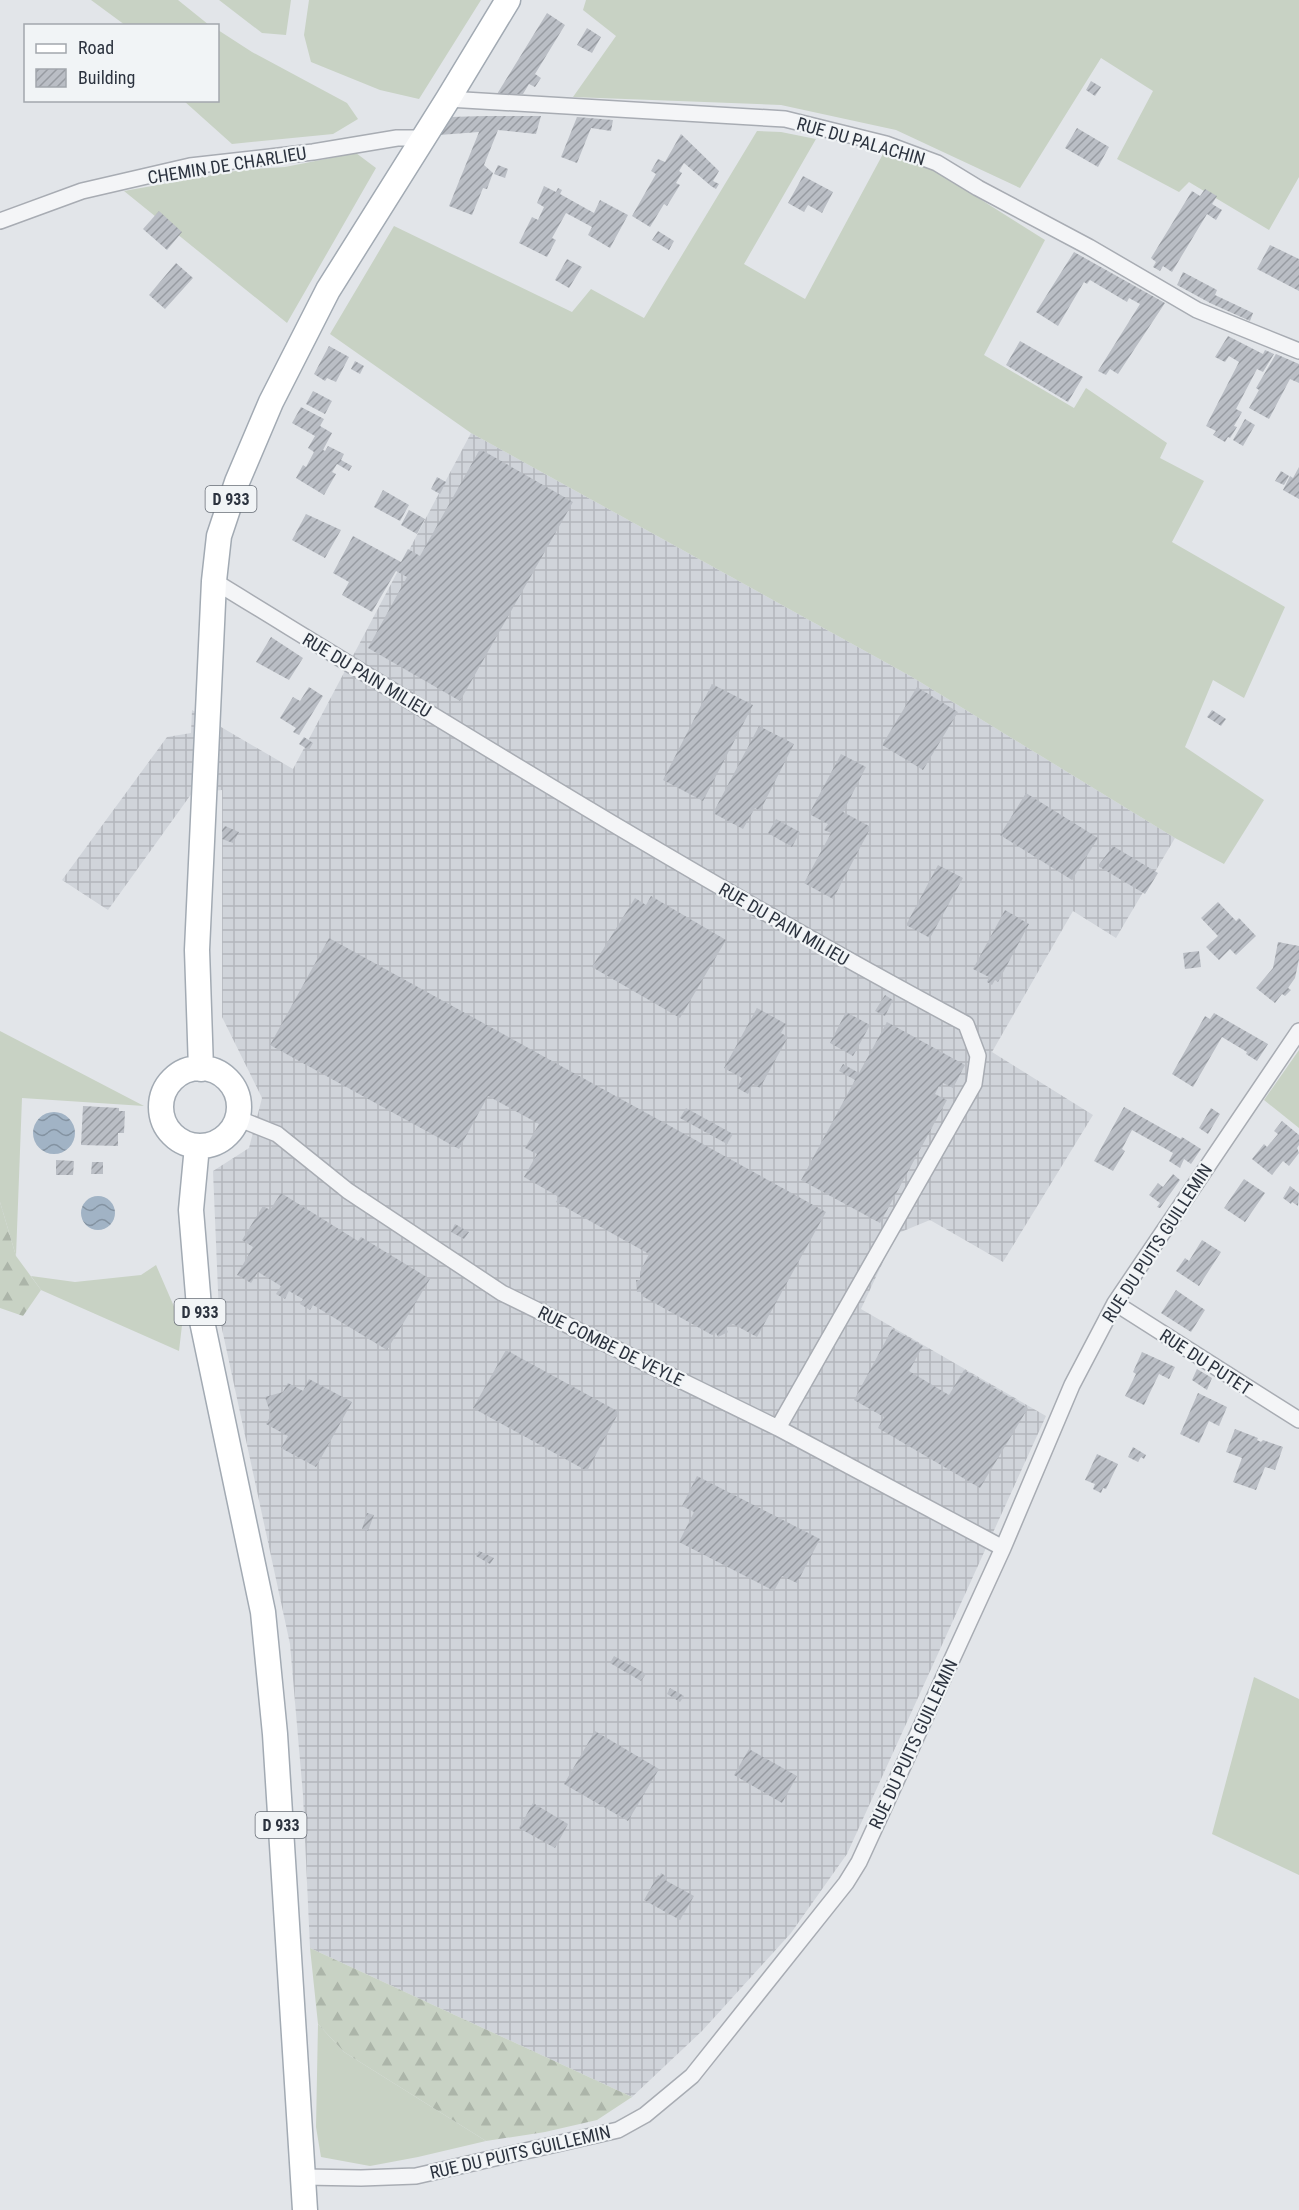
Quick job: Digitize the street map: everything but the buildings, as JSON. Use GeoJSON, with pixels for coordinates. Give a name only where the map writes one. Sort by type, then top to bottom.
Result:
{"type":"FeatureCollection","features":[{"type":"Feature","properties":{"kind":"main road","name":"D 933"},"geometry":{"type":"LineString","coordinates":[[201,1069],[197,950],[214,581],[219,536],[237,482],[271,402],[328,290],[508,0]]}},
{"type":"Feature","properties":{"kind":"main road"},"geometry":{"type":"LineString","coordinates":[[201,1069],[216,1072],[227,1080],[235,1091],[238,1104],[237,1118],[232,1130],[222,1139],[210,1145],[197,1146],[185,1143],[173,1136],[165,1125],[161,1113],[161,1099],[166,1087],[188,1070],[201,1069]]}},
{"type":"Feature","properties":{"kind":"main road","name":"D 933"},"geometry":{"type":"LineString","coordinates":[[197,1146],[191,1210],[199,1307],[263,1612],[275,1734],[305,2210]]}},
{"type":"Feature","properties":{"kind":"street","name":"RUE DU PALACHIN"},"geometry":{"type":"LineString","coordinates":[[448,99],[785,119],[886,144],[937,163],[1197,310],[1299,351]]}},
{"type":"Feature","properties":{"kind":"street","name":"CHEMIN DE CHARLIEU"},"geometry":{"type":"LineString","coordinates":[[0,221],[82,191],[190,166],[313,152],[397,138],[424,138]]}},
{"type":"Feature","properties":{"kind":"street","name":"RUE DU PAIN MILIEU"},"geometry":{"type":"LineString","coordinates":[[214,581],[570,800],[856,966],[966,1024],[978,1056],[974,1084],[778,1428]]}},
{"type":"Feature","properties":{"kind":"street","name":"RUE DU PUITS GUILLEMIN"},"geometry":{"type":"LineString","coordinates":[[303,2177],[416,2176],[618,2130],[645,2115],[692,2076],[846,1883],[859,1862],[1003,1548],[1072,1385],[1115,1303],[1299,1031]]}},
{"type":"Feature","properties":{"kind":"street","name":"RUE COMBE DE VEYLE"},"geometry":{"type":"LineString","coordinates":[[237,1118],[278,1134],[348,1191],[502,1293],[778,1428],[1003,1548]]}},
{"type":"Feature","properties":{"kind":"street","name":"RUE DU PUTET"},"geometry":{"type":"LineString","coordinates":[[1115,1303],[1299,1420]]}},
{"type":"Feature","properties":{"kind":"shaded area"},"geometry":{"type":"Polygon","coordinates":[[[471,433],[912,677],[1175,838],[1116,938],[1073,911],[992,1052],[1093,1115],[1003,1262],[930,1220],[896,1234],[861,1309],[1046,1416],[847,1854],[791,1933],[702,2031],[632,2097],[310,1948],[303,1795],[290,1644],[219,1315],[213,1171],[249,1148],[262,1098],[222,1017],[222,790],[192,793],[108,910],[62,880],[167,737],[191,733],[192,710],[293,769],[471,433]]]}},
{"type":"Feature","properties":{"kind":"green space"},"geometry":{"type":"Polygon","coordinates":[[[91,0],[178,0],[208,24],[124,24],[91,0]]]}},
{"type":"Feature","properties":{"kind":"green space"},"geometry":{"type":"Polygon","coordinates":[[[219,0],[291,0],[286,35],[262,33],[219,0]]]}},
{"type":"Feature","properties":{"kind":"green space"},"geometry":{"type":"Polygon","coordinates":[[[309,0],[481,0],[419,99],[380,90],[311,62],[304,35],[309,0]]]}},
{"type":"Feature","properties":{"kind":"green space"},"geometry":{"type":"Polygon","coordinates":[[[586,0],[1299,0],[1299,177],[1269,230],[1189,182],[1179,192],[1117,159],[1153,91],[1101,58],[1020,188],[896,130],[781,105],[573,97],[616,36],[583,10],[586,0]]]}},
{"type":"Feature","properties":{"kind":"green space"},"geometry":{"type":"Polygon","coordinates":[[[219,31],[252,52],[347,103],[358,119],[333,134],[232,144],[185,102],[219,102],[219,31]]]}},
{"type":"Feature","properties":{"kind":"green space"},"geometry":{"type":"Polygon","coordinates":[[[757,131],[781,132],[816,139],[744,264],[805,299],[884,152],[934,170],[1045,240],[984,355],[1074,408],[1086,388],[1167,443],[1160,458],[1204,481],[1172,542],[1285,607],[1244,698],[1213,680],[1185,747],[1264,800],[1224,864],[1175,838],[912,677],[471,433],[330,334],[394,226],[572,312],[591,289],[644,318],[757,131]]]}},
{"type":"Feature","properties":{"kind":"green space"},"geometry":{"type":"Polygon","coordinates":[[[356,153],[376,168],[287,323],[124,191],[241,170],[285,167],[356,153]]]}},
{"type":"Feature","properties":{"kind":"green space"},"geometry":{"type":"Polygon","coordinates":[[[0,1031],[144,1106],[22,1098],[16,1256],[0,1202],[0,1031]]]}},
{"type":"Feature","properties":{"kind":"green space"},"geometry":{"type":"Polygon","coordinates":[[[1299,1050],[1299,1128],[1264,1100],[1299,1050]]]}},
{"type":"Feature","properties":{"kind":"green space"},"geometry":{"type":"Polygon","coordinates":[[[0,1202],[16,1256],[41,1290],[23,1316],[0,1308],[0,1202]]]}},
{"type":"Feature","properties":{"kind":"green space"},"geometry":{"type":"Polygon","coordinates":[[[156,1265],[182,1325],[179,1351],[41,1290],[31,1276],[75,1282],[141,1275],[156,1265]]]}},
{"type":"Feature","properties":{"kind":"green space"},"geometry":{"type":"Polygon","coordinates":[[[1254,1677],[1299,1699],[1299,1875],[1212,1834],[1254,1677]]]}},
{"type":"Feature","properties":{"kind":"green space"},"geometry":{"type":"Polygon","coordinates":[[[310,1948],[632,2097],[597,2120],[545,2132],[486,2141],[344,2052],[318,2024],[310,1948]]]}},
{"type":"Feature","properties":{"kind":"green space"},"geometry":{"type":"Polygon","coordinates":[[[318,2024],[344,2052],[486,2141],[370,2166],[321,2157],[316,2127],[318,2024]]]}},
{"type":"Feature","properties":{"kind":"water"},"geometry":{"type":"Polygon","coordinates":[[[54,1112],[69,1118],[75,1133],[69,1148],[54,1154],[39,1148],[33,1133],[39,1118],[54,1112]]]}},
{"type":"Feature","properties":{"kind":"water"},"geometry":{"type":"Polygon","coordinates":[[[98,1196],[110,1201],[115,1213],[110,1225],[98,1230],[86,1225],[81,1213],[86,1201],[98,1196]]]}}]}
